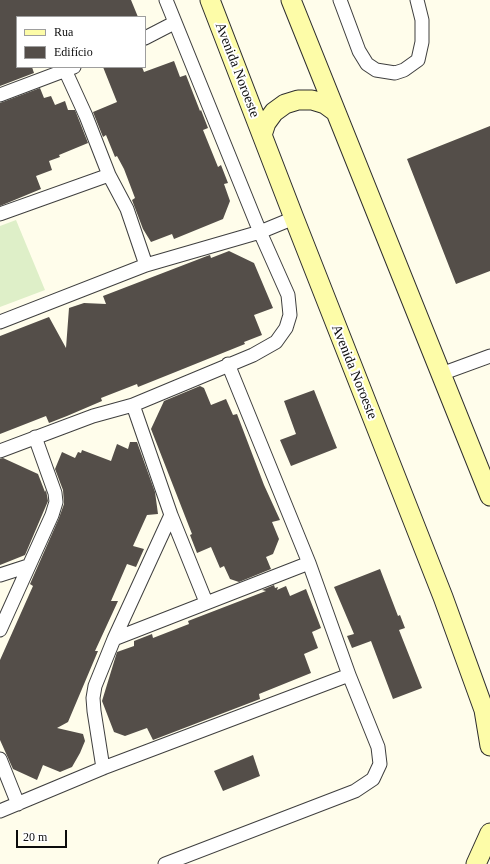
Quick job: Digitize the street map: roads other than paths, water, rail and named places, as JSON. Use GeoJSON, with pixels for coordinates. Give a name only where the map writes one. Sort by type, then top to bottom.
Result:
{"type":"FeatureCollection","features":[{"type":"Feature","properties":{"kind":"street"},"geometry":{"type":"LineString","coordinates":[[0,451],[93,416],[132,405],[228,364],[253,355],[276,342],[286,328],[290,315],[288,295],[260,232],[194,67],[174,23],[166,0]]}},
{"type":"Feature","properties":{"kind":"street","name":"Avenida Noroeste"},"geometry":{"type":"LineString","coordinates":[[210,0],[294,218],[449,610],[484,710],[490,746]]}},
{"type":"Feature","properties":{"kind":"street"},"geometry":{"type":"LineString","coordinates":[[291,0],[490,496]]}},
{"type":"Feature","properties":{"kind":"street"},"geometry":{"type":"LineString","coordinates":[[340,0],[359,51],[367,64],[376,70],[395,73],[404,70],[418,60],[422,42],[422,20],[417,0]]}},
{"type":"Feature","properties":{"kind":"street"},"geometry":{"type":"LineString","coordinates":[[146,37],[174,23]]}},
{"type":"Feature","properties":{"kind":"street"},"geometry":{"type":"LineString","coordinates":[[0,95],[70,69],[86,116],[109,175],[127,209],[146,265]]}},
{"type":"Feature","properties":{"kind":"street"},"geometry":{"type":"LineString","coordinates":[[262,135],[266,122],[274,112],[285,104],[298,100],[312,100],[325,104],[336,112]]}},
{"type":"Feature","properties":{"kind":"street"},"geometry":{"type":"LineString","coordinates":[[0,214],[109,175]]}},
{"type":"Feature","properties":{"kind":"street"},"geometry":{"type":"LineString","coordinates":[[0,322],[146,265],[260,232],[294,218]]}},
{"type":"Feature","properties":{"kind":"street"},"geometry":{"type":"LineString","coordinates":[[441,374],[490,356]]}},
{"type":"Feature","properties":{"kind":"street"},"geometry":{"type":"LineString","coordinates":[[164,864],[355,791],[373,779],[380,764],[378,747],[349,675],[308,563],[228,364]]}},
{"type":"Feature","properties":{"kind":"street"},"geometry":{"type":"LineString","coordinates":[[132,405],[170,515],[206,602]]}},
{"type":"Feature","properties":{"kind":"street"},"geometry":{"type":"LineString","coordinates":[[0,630],[52,515],[56,502],[35,437]]}},
{"type":"Feature","properties":{"kind":"street"},"geometry":{"type":"LineString","coordinates":[[103,768],[93,698],[95,686],[114,639],[170,515]]}},
{"type":"Feature","properties":{"kind":"street"},"geometry":{"type":"LineString","coordinates":[[114,639],[308,563]]}},
{"type":"Feature","properties":{"kind":"street"},"geometry":{"type":"LineString","coordinates":[[0,575],[28,566]]}},
{"type":"Feature","properties":{"kind":"street"},"geometry":{"type":"LineString","coordinates":[[0,811],[103,768],[349,675]]}},
{"type":"Feature","properties":{"kind":"street"},"geometry":{"type":"LineString","coordinates":[[0,759],[18,804]]}},
{"type":"Feature","properties":{"kind":"street"},"geometry":{"type":"LineString","coordinates":[[476,864],[490,833]]}}]}
